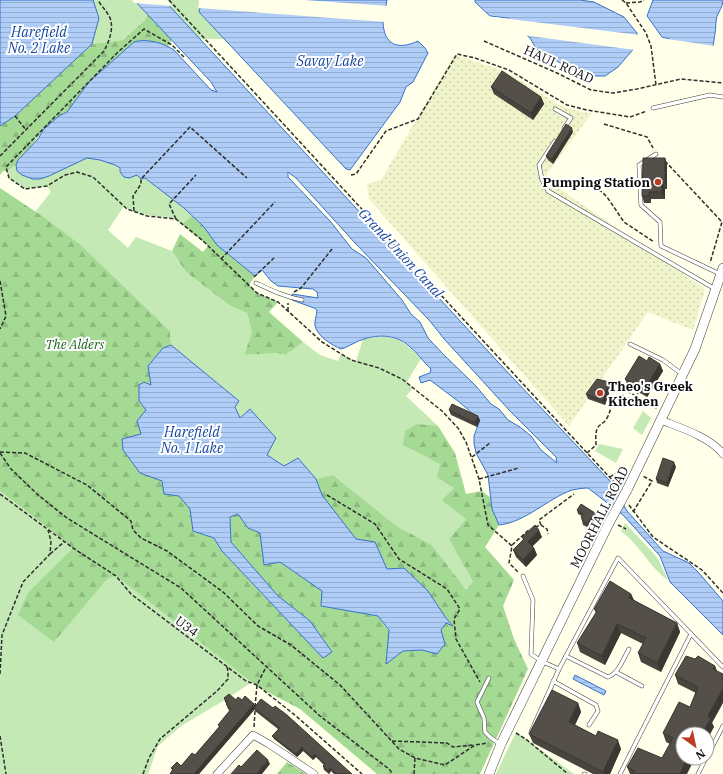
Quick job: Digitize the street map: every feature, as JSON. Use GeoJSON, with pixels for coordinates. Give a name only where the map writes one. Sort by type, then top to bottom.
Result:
{"type":"FeatureCollection","features":[{"type":"Feature","properties":{"kind":"street","name":"MOORHALL ROAD"},"geometry":{"type":"LineString","coordinates":[[489,774],[498,743],[614,524],[627,490],[695,349],[722,271]]}},
{"type":"Feature","properties":{"kind":"street"},"geometry":{"type":"LineString","coordinates":[[661,420],[710,442],[723,454]]}},
{"type":"Feature","properties":{"kind":"street"},"geometry":{"type":"LineString","coordinates":[[217,774],[253,735],[314,774]]}},
{"type":"Feature","properties":{"kind":"lane"},"geometry":{"type":"LineString","coordinates":[[653,108],[710,95],[723,97]]}},
{"type":"Feature","properties":{"kind":"lane"},"geometry":{"type":"LineString","coordinates":[[555,109],[571,118],[563,130]]}},
{"type":"Feature","properties":{"kind":"lane"},"geometry":{"type":"LineString","coordinates":[[559,136],[539,165],[542,180],[548,190],[716,290]]}},
{"type":"Feature","properties":{"kind":"lane"},"geometry":{"type":"LineString","coordinates":[[656,154],[639,165],[641,205],[660,222],[661,246],[709,269],[722,271]]}},
{"type":"Feature","properties":{"kind":"lane"},"geometry":{"type":"LineString","coordinates":[[256,283],[277,293],[302,300]]}},
{"type":"Feature","properties":{"kind":"lane"},"geometry":{"type":"LineString","coordinates":[[630,344],[663,360],[683,374]]}},
{"type":"Feature","properties":{"kind":"lane"},"geometry":{"type":"LineString","coordinates":[[530,733],[559,669],[618,558],[723,667]]}},
{"type":"Feature","properties":{"kind":"lane"},"geometry":{"type":"LineString","coordinates":[[523,576],[533,600],[531,654],[541,661],[559,669]]}},
{"type":"Feature","properties":{"kind":"lane"},"geometry":{"type":"LineString","coordinates":[[620,774],[691,634]]}},
{"type":"Feature","properties":{"kind":"lane"},"geometry":{"type":"LineString","coordinates":[[566,656],[608,676],[616,672],[629,649]]}},
{"type":"Feature","properties":{"kind":"lane"},"geometry":{"type":"LineString","coordinates":[[616,672],[642,686]]}},
{"type":"Feature","properties":{"kind":"lane"},"geometry":{"type":"LineString","coordinates":[[489,678],[477,702],[484,718],[485,732],[498,743]]}},
{"type":"Feature","properties":{"kind":"lane"},"geometry":{"type":"LineString","coordinates":[[553,681],[596,705],[598,712],[589,725]]}},
{"type":"Feature","properties":{"kind":"lane"},"geometry":{"type":"LineString","coordinates":[[715,742],[723,726]]}},
{"type":"Feature","properties":{"kind":"path"},"geometry":{"type":"LineString","coordinates":[[0,156],[104,51],[109,43],[111,31],[110,17],[98,0]]}},
{"type":"Feature","properties":{"kind":"path"},"geometry":{"type":"LineString","coordinates":[[169,0],[370,220],[610,477],[616,473],[624,473],[627,475]]}},
{"type":"Feature","properties":{"kind":"path"},"geometry":{"type":"LineString","coordinates":[[622,0],[626,3],[646,33],[651,46],[656,85]]}},
{"type":"Feature","properties":{"kind":"path"},"geometry":{"type":"LineString","coordinates":[[626,3],[640,2],[644,0]]}},
{"type":"Feature","properties":{"kind":"path"},"geometry":{"type":"LineString","coordinates":[[176,219],[147,216],[128,209],[93,177],[77,172],[65,175],[47,186],[25,189],[9,178],[6,167],[118,52],[144,29],[172,45],[184,57]]}},
{"type":"Feature","properties":{"kind":"path","name":"HAUL ROAD"},"geometry":{"type":"LineString","coordinates":[[484,41],[590,90],[613,93],[681,79],[723,83]]}},
{"type":"Feature","properties":{"kind":"path"},"geometry":{"type":"LineString","coordinates":[[351,175],[356,174],[386,131],[418,119],[457,54],[475,58],[509,70],[567,105],[630,117],[653,108]]}},
{"type":"Feature","properties":{"kind":"path"},"geometry":{"type":"LineString","coordinates":[[15,116],[26,130]]}},
{"type":"Feature","properties":{"kind":"path"},"geometry":{"type":"LineString","coordinates":[[604,124],[647,138],[656,154],[670,164],[722,222],[709,269]]}},
{"type":"Feature","properties":{"kind":"path"},"geometry":{"type":"LineString","coordinates":[[134,211],[133,196],[141,184],[141,179],[190,127],[247,178]]}},
{"type":"Feature","properties":{"kind":"path"},"geometry":{"type":"LineString","coordinates":[[196,175],[169,204],[176,219],[202,240],[257,293],[278,302],[322,342],[351,360],[379,368],[402,379],[442,411],[458,428],[466,442],[479,479],[488,525],[512,546]]}},
{"type":"Feature","properties":{"kind":"path"},"geometry":{"type":"LineString","coordinates":[[577,178],[602,192],[624,222],[661,246]]}},
{"type":"Feature","properties":{"kind":"path"},"geometry":{"type":"LineString","coordinates":[[221,259],[275,202]]}},
{"type":"Feature","properties":{"kind":"path"},"geometry":{"type":"LineString","coordinates":[[301,288],[332,249]]}},
{"type":"Feature","properties":{"kind":"path"},"geometry":{"type":"LineString","coordinates":[[262,270],[274,258]]}},
{"type":"Feature","properties":{"kind":"path"},"geometry":{"type":"LineString","coordinates":[[0,282],[6,316],[0,329]]}},
{"type":"Feature","properties":{"kind":"path"},"geometry":{"type":"LineString","coordinates":[[622,388],[659,410]]}},
{"type":"Feature","properties":{"kind":"path"},"geometry":{"type":"LineString","coordinates":[[587,452],[596,445],[597,429],[600,424],[607,420],[615,398],[622,395],[634,401],[638,392]]}},
{"type":"Feature","properties":{"kind":"path"},"geometry":{"type":"LineString","coordinates":[[472,457],[490,443]]}},
{"type":"Feature","properties":{"kind":"path"},"geometry":{"type":"LineString","coordinates":[[0,452],[11,469],[66,518],[181,588],[320,716],[389,769],[393,774]]}},
{"type":"Feature","properties":{"kind":"path"},"geometry":{"type":"LineString","coordinates":[[0,452],[25,453],[87,485],[131,521],[133,530],[141,538],[167,551],[223,592],[258,626],[291,645],[340,685],[399,749],[415,758],[445,765],[475,745]]}},
{"type":"Feature","properties":{"kind":"path"},"geometry":{"type":"LineString","coordinates":[[479,479],[519,468]]}},
{"type":"Feature","properties":{"kind":"path"},"geometry":{"type":"LineString","coordinates":[[642,476],[652,481],[633,512],[653,537],[702,570],[723,593]]}},
{"type":"Feature","properties":{"kind":"path","name":"U34"},"geometry":{"type":"LineString","coordinates":[[0,494],[64,542],[116,576],[131,594],[246,681],[257,685],[296,716],[362,774]]}},
{"type":"Feature","properties":{"kind":"path"},"geometry":{"type":"LineString","coordinates":[[541,525],[540,520],[574,494]]}},
{"type":"Feature","properties":{"kind":"path"},"geometry":{"type":"LineString","coordinates":[[327,495],[375,524],[399,559],[447,589],[460,609],[454,619],[456,639],[479,679],[482,692]]}},
{"type":"Feature","properties":{"kind":"path"},"geometry":{"type":"LineString","coordinates":[[614,524],[626,529]]}},
{"type":"Feature","properties":{"kind":"path"},"geometry":{"type":"LineString","coordinates":[[523,576],[509,563],[512,546],[532,528],[541,525]]}},
{"type":"Feature","properties":{"kind":"path"},"geometry":{"type":"LineString","coordinates":[[541,525],[547,529],[548,534]]}},
{"type":"Feature","properties":{"kind":"path"},"geometry":{"type":"LineString","coordinates":[[48,530],[51,541],[50,554]]}},
{"type":"Feature","properties":{"kind":"path"},"geometry":{"type":"LineString","coordinates":[[0,639],[23,582],[64,542]]}},
{"type":"Feature","properties":{"kind":"path"},"geometry":{"type":"LineString","coordinates":[[0,674],[2,635]]}},
{"type":"Feature","properties":{"kind":"path"},"geometry":{"type":"LineString","coordinates":[[143,774],[149,758],[160,739],[228,679],[228,670],[226,666]]}},
{"type":"Feature","properties":{"kind":"path"},"geometry":{"type":"LineString","coordinates":[[254,727],[257,685],[266,667]]}},
{"type":"Feature","properties":{"kind":"path"},"geometry":{"type":"LineString","coordinates":[[514,732],[527,740],[568,774]]}},
{"type":"Feature","properties":{"kind":"path"},"geometry":{"type":"LineString","coordinates":[[0,736],[6,774]]}},
{"type":"Feature","properties":{"kind":"path"},"geometry":{"type":"LineString","coordinates":[[392,741],[447,743],[453,747],[498,743]]}},
{"type":"Feature","properties":{"kind":"path"},"geometry":{"type":"LineString","coordinates":[[414,774],[415,758]]}},
{"type":"Feature","properties":{"kind":"green space"},"geometry":{"type":"Polygon","coordinates":[[[93,0],[134,0],[148,15],[145,20],[123,40],[92,44],[99,18],[93,0]]]}},
{"type":"Feature","properties":{"kind":"green space"},"geometry":{"type":"Polygon","coordinates":[[[164,0],[199,0],[199,12],[225,39],[200,39],[164,0]]]}},
{"type":"Feature","properties":{"kind":"green space"},"geometry":{"type":"Polygon","coordinates":[[[148,15],[172,40],[168,46],[160,44],[116,59],[89,82],[67,112],[59,116],[44,129],[18,160],[16,165],[7,171],[3,171],[0,175],[0,126],[15,116],[92,44],[123,40],[145,20],[148,15]]]}},
{"type":"Feature","properties":{"kind":"green space"},"geometry":{"type":"Polygon","coordinates":[[[454,55],[505,71],[561,106],[582,112],[592,113],[544,178],[705,289],[693,330],[648,312],[569,426],[369,199],[367,184],[381,180],[454,55]]]}},
{"type":"Feature","properties":{"kind":"green space"},"geometry":{"type":"Polygon","coordinates":[[[87,158],[107,161],[116,165],[120,172],[133,176],[137,175],[144,178],[166,192],[192,216],[182,224],[169,218],[146,215],[131,211],[124,206],[108,230],[128,248],[136,237],[172,251],[186,272],[229,305],[247,313],[252,332],[244,355],[278,353],[286,355],[303,342],[320,355],[338,361],[341,354],[356,361],[363,339],[373,337],[389,337],[408,346],[421,359],[407,382],[413,388],[406,396],[438,426],[429,428],[440,464],[454,489],[466,519],[449,539],[473,582],[466,591],[432,545],[398,527],[333,475],[316,479],[298,458],[284,466],[267,455],[250,409],[240,418],[235,407],[239,401],[171,345],[170,331],[81,245],[35,212],[51,192],[47,186],[25,189],[9,178],[7,171],[16,165],[17,171],[49,176],[87,158]]]}},
{"type":"Feature","properties":{"kind":"green space","name":"The Alders"},"geometry":{"type":"Polygon","coordinates":[[[0,188],[45,218],[81,245],[170,331],[171,345],[163,348],[151,385],[141,434],[140,473],[162,481],[179,496],[190,509],[193,531],[214,538],[222,551],[323,658],[332,652],[310,621],[278,596],[231,542],[230,517],[238,514],[248,528],[260,533],[280,562],[323,591],[321,606],[378,616],[403,651],[422,650],[437,654],[441,630],[446,623],[452,625],[446,618],[387,569],[375,543],[356,539],[321,495],[316,479],[333,475],[398,527],[432,545],[466,590],[473,582],[449,539],[466,519],[442,500],[454,488],[437,477],[440,464],[403,445],[405,431],[417,424],[438,426],[455,453],[466,494],[482,491],[491,498],[492,509],[499,525],[485,547],[514,580],[503,606],[514,639],[528,669],[480,774],[377,774],[300,709],[258,687],[116,576],[107,579],[54,642],[18,615],[28,593],[73,548],[0,491],[0,188]]]}},
{"type":"Feature","properties":{"kind":"green space"},"geometry":{"type":"Polygon","coordinates":[[[192,216],[204,227],[217,245],[255,276],[249,285],[257,293],[278,302],[269,312],[303,342],[286,355],[278,353],[244,355],[252,332],[247,313],[229,305],[186,272],[172,251],[180,234],[203,252],[208,246],[182,224],[192,216]]]}},
{"type":"Feature","properties":{"kind":"green space"},"geometry":{"type":"Polygon","coordinates":[[[643,411],[651,418],[642,435],[633,428],[643,411]]]}},
{"type":"Feature","properties":{"kind":"green space"},"geometry":{"type":"Polygon","coordinates":[[[599,444],[623,449],[616,463],[595,451],[599,444]]]}},
{"type":"Feature","properties":{"kind":"green space"},"geometry":{"type":"Polygon","coordinates":[[[0,491],[48,530],[116,576],[252,682],[181,726],[158,746],[148,774],[0,774],[0,491]]]}},
{"type":"Feature","properties":{"kind":"green space"},"geometry":{"type":"Polygon","coordinates":[[[625,523],[655,555],[668,580],[621,531],[625,523]]]}},
{"type":"Feature","properties":{"kind":"green space"},"geometry":{"type":"Polygon","coordinates":[[[516,732],[574,774],[496,774],[516,732]]]}},
{"type":"Feature","properties":{"kind":"green space"},"geometry":{"type":"Polygon","coordinates":[[[287,762],[306,774],[277,774],[287,762]]]}},
{"type":"Feature","properties":{"kind":"water","name":"Harefield No. 2 Lake"},"geometry":{"type":"Polygon","coordinates":[[[0,0],[93,0],[99,18],[92,44],[15,116],[0,126],[0,0]]]}},
{"type":"Feature","properties":{"kind":"water"},"geometry":{"type":"Polygon","coordinates":[[[134,0],[164,0],[498,362],[610,481],[627,511],[663,551],[689,563],[698,572],[723,601],[723,635],[670,582],[660,556],[623,515],[588,488],[572,490],[518,520],[499,525],[492,509],[488,475],[476,453],[474,443],[474,436],[480,420],[430,380],[421,383],[419,377],[430,373],[431,369],[415,351],[404,342],[388,336],[376,336],[361,340],[341,349],[330,343],[319,334],[315,326],[317,310],[292,300],[292,294],[318,298],[317,292],[313,289],[278,286],[271,281],[262,270],[255,276],[217,245],[204,227],[184,208],[145,178],[141,179],[137,175],[129,178],[124,177],[120,172],[120,168],[115,165],[100,160],[87,158],[40,179],[33,179],[22,175],[17,171],[16,165],[18,160],[38,139],[44,129],[59,116],[67,112],[89,82],[134,42],[149,41],[170,47],[211,90],[217,92],[211,82],[134,0]],[[288,172],[288,177],[330,221],[352,249],[366,258],[402,300],[411,314],[420,322],[428,338],[475,385],[491,404],[499,409],[508,420],[531,436],[541,450],[557,463],[556,457],[510,411],[445,340],[429,320],[355,243],[296,178],[288,172]]]}},
{"type":"Feature","properties":{"kind":"water","name":"Savay Lake"},"geometry":{"type":"Polygon","coordinates":[[[202,0],[387,0],[383,17],[386,36],[394,44],[399,45],[411,44],[418,41],[428,53],[413,82],[406,87],[400,102],[350,170],[346,169],[199,12],[202,0]]]}},
{"type":"Feature","properties":{"kind":"water"},"geometry":{"type":"Polygon","coordinates":[[[475,0],[580,0],[594,2],[624,17],[637,33],[636,46],[618,67],[605,76],[594,76],[574,66],[564,65],[537,50],[530,38],[508,18],[490,16],[475,2],[475,0]]]}},
{"type":"Feature","properties":{"kind":"water"},"geometry":{"type":"Polygon","coordinates":[[[653,0],[723,0],[716,19],[716,30],[712,54],[681,48],[669,39],[662,37],[647,16],[653,0]]]}},
{"type":"Feature","properties":{"kind":"water","name":"Harefield No. 1 Lake"},"geometry":{"type":"Polygon","coordinates":[[[171,345],[239,401],[235,407],[240,418],[250,409],[276,438],[267,455],[284,466],[298,458],[316,479],[322,495],[356,539],[375,542],[387,569],[404,568],[428,591],[453,626],[446,623],[441,630],[445,644],[437,654],[422,650],[403,651],[386,664],[389,630],[378,616],[321,606],[322,591],[280,562],[264,565],[260,533],[248,528],[238,514],[230,517],[231,542],[278,596],[310,621],[332,652],[323,658],[222,551],[214,538],[193,531],[190,509],[179,496],[164,494],[162,481],[140,473],[123,450],[122,439],[141,434],[137,421],[146,410],[139,401],[139,385],[144,382],[151,385],[148,366],[163,348],[171,345]]]}},
{"type":"Feature","properties":{"kind":"water"},"geometry":{"type":"Polygon","coordinates":[[[575,675],[606,691],[604,695],[573,679],[575,675]]]}},
{"type":"Feature","properties":{"kind":"pier"},"geometry":{"type":"Polygon","coordinates":[[[132,0],[167,0],[172,6],[134,3],[132,0]]]}},
{"type":"Feature","properties":{"kind":"pier"},"geometry":{"type":"Polygon","coordinates":[[[200,0],[305,0],[388,6],[385,22],[198,8],[200,0]]]}},
{"type":"Feature","properties":{"kind":"pier"},"geometry":{"type":"Polygon","coordinates":[[[486,16],[639,35],[638,47],[635,50],[515,34],[507,20],[489,18],[486,16]]]}},
{"type":"Feature","properties":{"kind":"pier"},"geometry":{"type":"Polygon","coordinates":[[[661,38],[715,46],[714,54],[702,59],[680,50],[668,41],[661,38]]]}},
{"type":"Feature","properties":{"kind":"building"},"geometry":{"type":"Polygon","coordinates":[[[502,71],[541,97],[531,113],[491,87],[502,71]]]}},
{"type":"Feature","properties":{"kind":"building"},"geometry":{"type":"Polygon","coordinates":[[[566,124],[572,128],[552,159],[546,156],[566,124]]]}},
{"type":"Feature","properties":{"kind":"building","name":"Pumping Station"},"geometry":{"type":"Polygon","coordinates":[[[643,158],[665,158],[665,182],[662,182],[662,192],[649,192],[649,196],[642,196],[643,158]]]}},
{"type":"Feature","properties":{"kind":"building"},"geometry":{"type":"Polygon","coordinates":[[[639,356],[647,361],[649,357],[660,364],[644,390],[625,379],[639,356]]]}},
{"type":"Feature","properties":{"kind":"building","name":"Theo's Greek Kitchen"},"geometry":{"type":"Polygon","coordinates":[[[597,379],[609,382],[603,401],[586,394],[597,379]]]}},
{"type":"Feature","properties":{"kind":"building"},"geometry":{"type":"Polygon","coordinates":[[[452,404],[478,416],[475,423],[449,410],[452,404]]]}},
{"type":"Feature","properties":{"kind":"building"},"geometry":{"type":"Polygon","coordinates":[[[663,458],[674,462],[667,483],[656,479],[663,458]]]}},
{"type":"Feature","properties":{"kind":"building"},"geometry":{"type":"Polygon","coordinates":[[[581,504],[595,513],[587,524],[582,520],[583,518],[581,517],[583,514],[577,510],[581,504]]]}},
{"type":"Feature","properties":{"kind":"building"},"geometry":{"type":"Polygon","coordinates":[[[535,525],[539,530],[528,542],[534,548],[523,560],[513,550],[524,539],[522,537],[535,525]]]}},
{"type":"Feature","properties":{"kind":"building"},"geometry":{"type":"Polygon","coordinates":[[[610,581],[631,594],[629,598],[677,623],[657,663],[638,653],[646,638],[617,624],[602,656],[577,643],[597,611],[594,609],[610,581]]]}},
{"type":"Feature","properties":{"kind":"building"},"geometry":{"type":"Polygon","coordinates":[[[686,656],[695,659],[698,656],[715,666],[713,669],[723,674],[723,688],[708,716],[711,718],[706,726],[675,726],[675,766],[684,766],[680,774],[633,774],[635,771],[627,767],[638,748],[662,758],[673,738],[663,733],[679,702],[690,707],[698,687],[675,675],[686,656]]]}},
{"type":"Feature","properties":{"kind":"building"},"geometry":{"type":"Polygon","coordinates":[[[552,690],[578,703],[569,722],[596,736],[598,731],[618,740],[603,772],[529,734],[552,690]]]}},
{"type":"Feature","properties":{"kind":"building"},"geometry":{"type":"Polygon","coordinates":[[[229,694],[236,700],[238,697],[242,700],[245,696],[254,704],[194,774],[170,774],[173,769],[171,768],[177,762],[181,766],[192,753],[195,755],[220,726],[218,725],[231,709],[226,704],[228,702],[224,698],[229,694]]]}},
{"type":"Feature","properties":{"kind":"building"},"geometry":{"type":"Polygon","coordinates":[[[261,699],[273,708],[275,706],[287,715],[352,774],[337,774],[330,768],[328,771],[323,766],[325,764],[315,754],[312,757],[302,747],[296,754],[272,736],[280,728],[254,708],[261,699]]]}},
{"type":"Feature","properties":{"kind":"building"},"geometry":{"type":"Polygon","coordinates":[[[257,750],[268,760],[257,773],[259,774],[231,774],[239,765],[241,767],[257,750]]]}},
{"type":"Feature","properties":{"kind":"place","name":"Pumping Station"},"geometry":{"type":"Point","coordinates":[658,182]}},
{"type":"Feature","properties":{"kind":"place","name":"Theo's Greek Kitchen"},"geometry":{"type":"Point","coordinates":[600,393]}},
{"type":"Feature","properties":{"kind":"water label","name":"Grand Union Canal"},"geometry":{"type":"Point","coordinates":[401,253]}}]}
